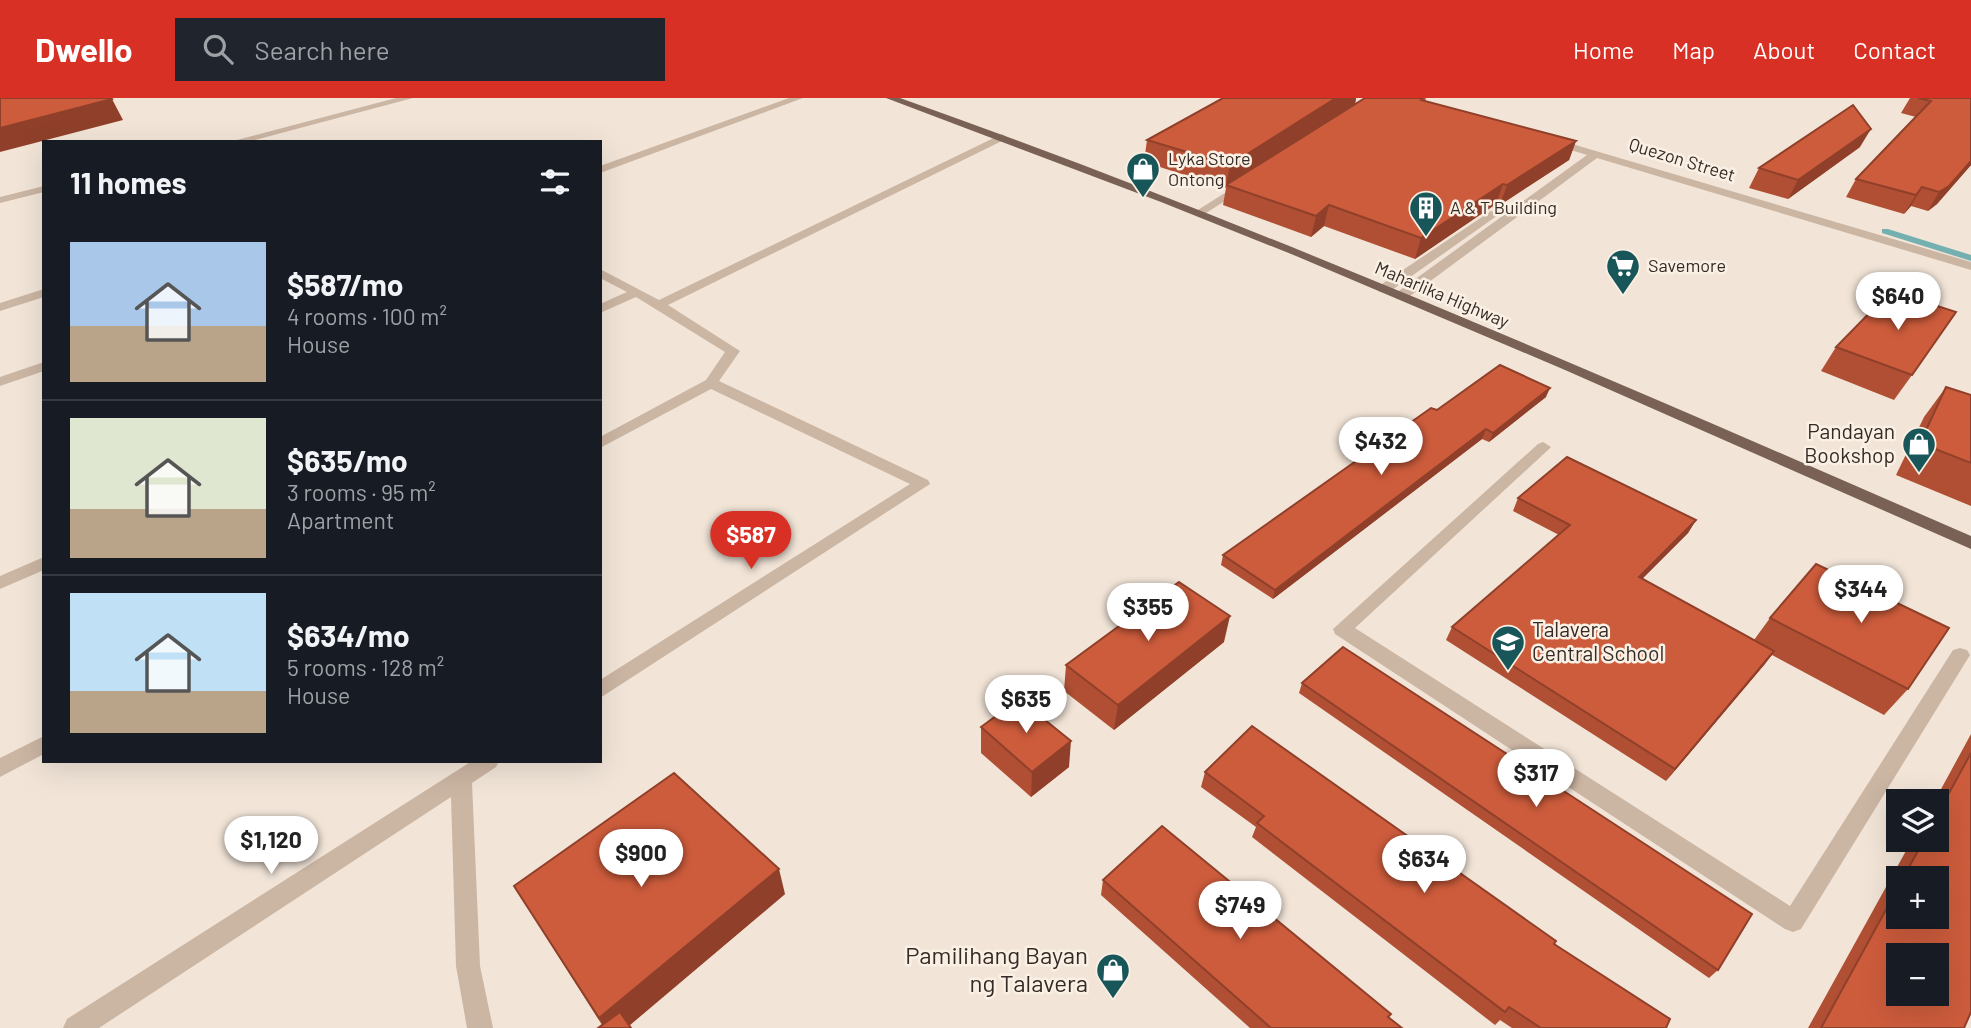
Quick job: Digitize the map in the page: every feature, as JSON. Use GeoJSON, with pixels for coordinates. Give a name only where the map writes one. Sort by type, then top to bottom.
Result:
{"type":"FeatureCollection","features":[{"type":"Feature","properties":{"kind":"main road","name":"Maharlika Highway"},"geometry":{"type":"LineString","coordinates":[[891,98],[1002,137],[1199,213],[1401,296],[1971,543]]}},
{"type":"Feature","properties":{"kind":"street"},"geometry":{"type":"LineString","coordinates":[[242,140],[408,98]]}},
{"type":"Feature","properties":{"kind":"street"},"geometry":{"type":"LineString","coordinates":[[602,169],[797,98]]}},
{"type":"Feature","properties":{"kind":"street"},"geometry":{"type":"LineString","coordinates":[[658,305],[1002,137]]}},
{"type":"Feature","properties":{"kind":"street","name":"Quezon Street"},"geometry":{"type":"LineString","coordinates":[[1545,139],[1971,266]]}},
{"type":"Feature","properties":{"kind":"street"},"geometry":{"type":"LineString","coordinates":[[1401,296],[1597,153]]}},
{"type":"Feature","properties":{"kind":"street"},"geometry":{"type":"LineString","coordinates":[[1199,213],[1254,177]]}},
{"type":"Feature","properties":{"kind":"street"},"geometry":{"type":"LineString","coordinates":[[0,200],[42,190]]}},
{"type":"Feature","properties":{"kind":"street"},"geometry":{"type":"LineString","coordinates":[[1384,289],[1495,213]]}},
{"type":"Feature","properties":{"kind":"street"},"geometry":{"type":"LineString","coordinates":[[602,273],[733,351],[711,383],[602,442]]}},
{"type":"Feature","properties":{"kind":"street"},"geometry":{"type":"LineString","coordinates":[[602,308],[637,292]]}},
{"type":"Feature","properties":{"kind":"street"},"geometry":{"type":"LineString","coordinates":[[0,307],[42,294]]}},
{"type":"Feature","properties":{"kind":"street"},"geometry":{"type":"LineString","coordinates":[[0,382],[42,367]]}},
{"type":"Feature","properties":{"kind":"street"},"geometry":{"type":"LineString","coordinates":[[602,689],[922,484],[711,383]]}},
{"type":"Feature","properties":{"kind":"street"},"geometry":{"type":"LineString","coordinates":[[1543,447],[1342,629],[1793,921],[1960,655]]}},
{"type":"Feature","properties":{"kind":"street"},"geometry":{"type":"LineString","coordinates":[[0,583],[42,564]]}},
{"type":"Feature","properties":{"kind":"street"},"geometry":{"type":"LineString","coordinates":[[0,768],[42,745]]}},
{"type":"Feature","properties":{"kind":"street"},"geometry":{"type":"LineString","coordinates":[[76,1028],[486,763]]}},
{"type":"Feature","properties":{"kind":"street"},"geometry":{"type":"LineString","coordinates":[[461,780],[468,966],[480,1028]]}},
{"type":"Feature","properties":{"kind":"building"},"geometry":{"type":"Polygon","coordinates":[[[0,98],[111,98],[112,99],[0,128],[0,98]]]}},
{"type":"Feature","properties":{"kind":"building"},"geometry":{"type":"Polygon","coordinates":[[[1223,98],[1336,98],[1230,165],[1147,140],[1223,98]]]}},
{"type":"Feature","properties":{"kind":"building"},"geometry":{"type":"Polygon","coordinates":[[[1365,98],[1423,98],[1421,100],[1576,141],[1507,185],[1503,184],[1421,238],[1329,205],[1316,216],[1226,185],[1365,98]]]}},
{"type":"Feature","properties":{"kind":"building"},"geometry":{"type":"Polygon","coordinates":[[[1918,98],[1971,98],[1971,161],[1949,186],[1939,192],[1922,187],[1916,195],[1856,179],[1931,101],[1918,98]]]}},
{"type":"Feature","properties":{"kind":"building"},"geometry":{"type":"Polygon","coordinates":[[[1853,105],[1871,129],[1798,180],[1759,168],[1853,105]]]}},
{"type":"Feature","properties":{"kind":"building"},"geometry":{"type":"Polygon","coordinates":[[[1891,291],[1956,312],[1912,375],[1836,347],[1891,291]]]}},
{"type":"Feature","properties":{"kind":"building"},"geometry":{"type":"Polygon","coordinates":[[[1500,365],[1550,388],[1493,433],[1486,429],[1275,590],[1223,555],[1431,408],[1437,410],[1500,365]]]}},
{"type":"Feature","properties":{"kind":"building"},"geometry":{"type":"Polygon","coordinates":[[[1946,387],[1971,395],[1971,463],[1920,443],[1946,387]]]}},
{"type":"Feature","properties":{"kind":"building"},"geometry":{"type":"Polygon","coordinates":[[[1567,457],[1696,520],[1639,577],[1774,651],[1675,769],[1452,627],[1570,525],[1518,498],[1567,457]]]}},
{"type":"Feature","properties":{"kind":"building"},"geometry":{"type":"Polygon","coordinates":[[[1816,564],[1949,628],[1908,689],[1770,618],[1816,564]]]}},
{"type":"Feature","properties":{"kind":"building"},"geometry":{"type":"Polygon","coordinates":[[[1179,582],[1230,616],[1118,705],[1066,665],[1179,582]]]}},
{"type":"Feature","properties":{"kind":"building"},"geometry":{"type":"Polygon","coordinates":[[[1343,647],[1752,914],[1718,970],[1302,683],[1343,647]]]}},
{"type":"Feature","properties":{"kind":"building"},"geometry":{"type":"Polygon","coordinates":[[[1019,699],[1071,741],[1032,772],[981,727],[1019,699]]]}},
{"type":"Feature","properties":{"kind":"building"},"geometry":{"type":"Polygon","coordinates":[[[1252,726],[1556,941],[1554,944],[1670,1019],[1666,1028],[1541,1028],[1509,1007],[1505,1012],[1257,823],[1264,816],[1205,772],[1252,726]]]}},
{"type":"Feature","properties":{"kind":"building"},"geometry":{"type":"Polygon","coordinates":[[[1971,753],[1971,1012],[1964,1028],[1821,1028],[1886,910],[1886,929],[1949,929],[1949,866],[1910,866],[1917,852],[1949,852],[1949,793],[1971,753]]]}},
{"type":"Feature","properties":{"kind":"building"},"geometry":{"type":"Polygon","coordinates":[[[674,773],[779,869],[599,1018],[514,886],[674,773]]]}},
{"type":"Feature","properties":{"kind":"building"},"geometry":{"type":"Polygon","coordinates":[[[1162,826],[1391,1014],[1388,1017],[1402,1028],[1271,1028],[1103,880],[1162,826]]]}},
{"type":"Feature","properties":{"kind":"building"},"geometry":{"type":"Polygon","coordinates":[[[620,1012],[631,1028],[598,1028],[620,1012]]]}},
{"type":"Feature","properties":{"kind":"waterway"},"geometry":{"type":"LineString","coordinates":[[1885,231],[1971,258]]}},
{"type":"Feature","properties":{"kind":"place","name":"Lyka Store Ontong"},"geometry":{"type":"Point","coordinates":[1143,199]}},
{"type":"Feature","properties":{"kind":"place","name":"A & T Building"},"geometry":{"type":"Point","coordinates":[1426,238]}},
{"type":"Feature","properties":{"kind":"place","name":"Savemore"},"geometry":{"type":"Point","coordinates":[1623,296]}},
{"type":"Feature","properties":{"kind":"place","name":"Pandayan Bookshop"},"geometry":{"type":"Point","coordinates":[1919,474]}},
{"type":"Feature","properties":{"kind":"place","name":"Talavera Central School"},"geometry":{"type":"Point","coordinates":[1508,672]}},
{"type":"Feature","properties":{"kind":"place","name":"Pamilihang Bayan ng Talavera"},"geometry":{"type":"Point","coordinates":[1113,1000]}}]}
